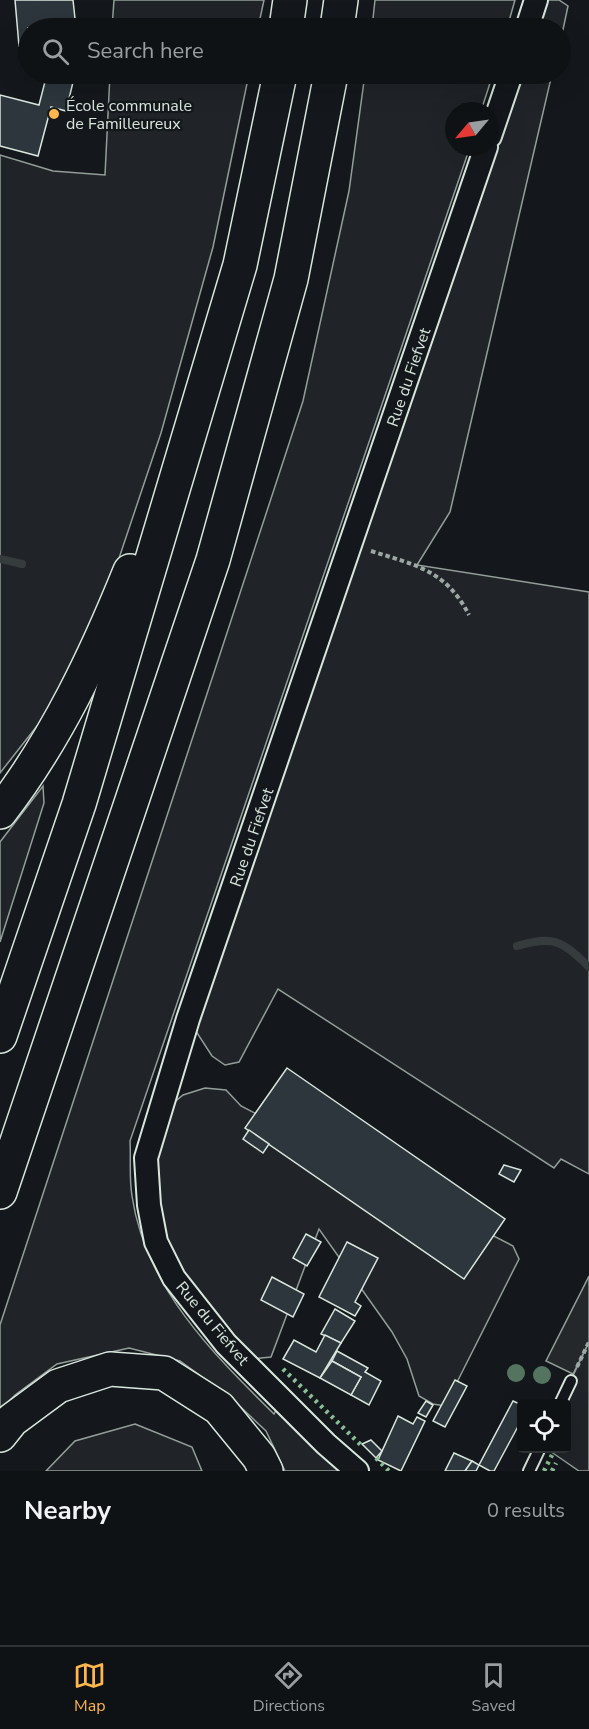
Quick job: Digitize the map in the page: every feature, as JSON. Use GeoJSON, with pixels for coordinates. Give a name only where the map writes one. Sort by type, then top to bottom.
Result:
{"type":"FeatureCollection","features":[{"type":"Feature","properties":{"kind":"highway"},"geometry":{"type":"LineString","coordinates":[[287,18],[290,0]]}},
{"type":"Feature","properties":{"kind":"highway"},"geometry":{"type":"LineString","coordinates":[[338,18],[341,0]]}},
{"type":"Feature","properties":{"kind":"highway"},"geometry":{"type":"LineString","coordinates":[[0,1036],[79,804],[206,383],[240,265],[278,84]]}},
{"type":"Feature","properties":{"kind":"highway"},"geometry":{"type":"LineString","coordinates":[[0,1192],[213,560],[291,279],[329,84]]}},
{"type":"Feature","properties":{"kind":"highway"},"geometry":{"type":"LineString","coordinates":[[0,812],[30,773],[73,697],[120,597],[206,383]]}},
{"type":"Feature","properties":{"kind":"highway"},"geometry":{"type":"LineString","coordinates":[[0,1435],[12,1420],[58,1386],[110,1369],[164,1372],[219,1408],[259,1457],[266,1471]]}},
{"type":"Feature","properties":{"kind":"street"},"geometry":{"type":"LineString","coordinates":[[530,18],[536,0]]}},
{"type":"Feature","properties":{"kind":"street"},"geometry":{"type":"LineString","coordinates":[[499,109],[508,84]]}},
{"type":"Feature","properties":{"kind":"street","name":"Rue du Fiefvet"},"geometry":{"type":"LineString","coordinates":[[357,1471],[326,1444],[226,1344],[174,1278],[156,1242],[149,1205],[146,1158],[188,1019],[352,546],[483,156]]}},
{"type":"Feature","properties":{"kind":"lane"},"geometry":{"type":"LineString","coordinates":[[562,1399],[571,1381]]}},
{"type":"Feature","properties":{"kind":"lane"},"geometry":{"type":"LineString","coordinates":[[529,1471],[538,1453]]}},
{"type":"Feature","properties":{"kind":"path"},"geometry":{"type":"LineString","coordinates":[[352,546],[416,565],[433,574],[458,594],[469,615]]}},
{"type":"Feature","properties":{"kind":"path"},"geometry":{"type":"LineString","coordinates":[[571,1381],[589,1342]]}},
{"type":"Feature","properties":{"kind":"shaded area"},"geometry":{"type":"Polygon","coordinates":[[[114,0],[264,0],[260,18],[113,18],[114,0]]]}},
{"type":"Feature","properties":{"kind":"shaded area"},"geometry":{"type":"Polygon","coordinates":[[[375,0],[515,0],[510,18],[373,18],[375,0]]]}},
{"type":"Feature","properties":{"kind":"shaded area"},"geometry":{"type":"Polygon","coordinates":[[[536,0],[559,0],[568,6],[565,18],[530,18],[536,0]]]}},
{"type":"Feature","properties":{"kind":"shaded area"},"geometry":{"type":"Polygon","coordinates":[[[110,84],[247,84],[213,247],[161,433],[107,594],[44,717],[0,773],[0,155],[53,171],[105,175],[110,84]]]}},
{"type":"Feature","properties":{"kind":"shaded area"},"geometry":{"type":"Polygon","coordinates":[[[364,84],[490,84],[484,102],[445,102],[445,156],[467,156],[130,1141],[131,1189],[139,1229],[166,1288],[185,1316],[227,1367],[274,1414],[282,1399],[357,1471],[285,1471],[266,1431],[231,1398],[180,1361],[129,1348],[57,1364],[15,1395],[0,1410],[0,1325],[303,401],[349,191],[364,84]]]}},
{"type":"Feature","properties":{"kind":"shaded area"},"geometry":{"type":"Polygon","coordinates":[[[508,84],[550,84],[450,512],[417,565],[589,592],[589,1174],[561,1159],[554,1168],[278,989],[239,1062],[225,1065],[212,1056],[188,1019],[483,156],[499,156],[499,109],[508,84]]]}},
{"type":"Feature","properties":{"kind":"shaded area"},"geometry":{"type":"Polygon","coordinates":[[[43,786],[44,803],[0,942],[0,842],[43,786]]]}},
{"type":"Feature","properties":{"kind":"shaded area"},"geometry":{"type":"Polygon","coordinates":[[[205,1088],[226,1090],[241,1106],[513,1246],[519,1259],[445,1406],[433,1404],[419,1396],[407,1359],[392,1332],[319,1229],[271,1357],[242,1360],[174,1278],[149,1205],[159,1115],[183,1095],[205,1088]]]}},
{"type":"Feature","properties":{"kind":"shaded area"},"geometry":{"type":"Polygon","coordinates":[[[589,1276],[589,1342],[573,1374],[546,1361],[589,1276]]]}},
{"type":"Feature","properties":{"kind":"shaded area"},"geometry":{"type":"Polygon","coordinates":[[[589,1342],[589,1471],[579,1471],[553,1453],[571,1453],[571,1399],[562,1399],[589,1342]]]}},
{"type":"Feature","properties":{"kind":"shaded area"},"geometry":{"type":"Polygon","coordinates":[[[135,1424],[192,1447],[202,1471],[46,1471],[75,1441],[135,1424]]]}},
{"type":"Feature","properties":{"kind":"building"},"geometry":{"type":"Polygon","coordinates":[[[15,0],[73,0],[75,18],[18,18],[18,34],[15,0]]]}},
{"type":"Feature","properties":{"kind":"building"},"geometry":{"type":"Polygon","coordinates":[[[44,84],[73,84],[66,111],[51,107],[38,156],[0,146],[0,95],[39,105],[44,84]]]}},
{"type":"Feature","properties":{"kind":"building"},"geometry":{"type":"Polygon","coordinates":[[[287,1068],[505,1219],[464,1279],[245,1128],[287,1068]]]}},
{"type":"Feature","properties":{"kind":"building"},"geometry":{"type":"Polygon","coordinates":[[[249,1130],[269,1144],[263,1153],[243,1139],[249,1130]]]}},
{"type":"Feature","properties":{"kind":"building"},"geometry":{"type":"Polygon","coordinates":[[[504,1165],[521,1170],[514,1182],[499,1174],[504,1165]]]}},
{"type":"Feature","properties":{"kind":"building"},"geometry":{"type":"Polygon","coordinates":[[[306,1234],[321,1242],[307,1266],[293,1258],[306,1234]]]}},
{"type":"Feature","properties":{"kind":"building"},"geometry":{"type":"Polygon","coordinates":[[[347,1242],[378,1258],[355,1302],[361,1306],[355,1316],[319,1297],[347,1242]]]}},
{"type":"Feature","properties":{"kind":"building"},"geometry":{"type":"Polygon","coordinates":[[[272,1277],[304,1294],[293,1317],[261,1300],[272,1277]]]}},
{"type":"Feature","properties":{"kind":"building"},"geometry":{"type":"Polygon","coordinates":[[[335,1309],[355,1321],[341,1343],[321,1334],[335,1309]]]}},
{"type":"Feature","properties":{"kind":"building"},"geometry":{"type":"Polygon","coordinates":[[[325,1335],[341,1343],[320,1378],[283,1359],[294,1340],[316,1352],[325,1335]]]}},
{"type":"Feature","properties":{"kind":"building"},"geometry":{"type":"Polygon","coordinates":[[[337,1351],[368,1368],[365,1372],[381,1381],[369,1405],[351,1395],[361,1377],[332,1361],[337,1351]]]}},
{"type":"Feature","properties":{"kind":"building"},"geometry":{"type":"Polygon","coordinates":[[[332,1361],[361,1377],[351,1395],[320,1378],[332,1361]]]}},
{"type":"Feature","properties":{"kind":"building"},"geometry":{"type":"Polygon","coordinates":[[[455,1380],[467,1386],[445,1427],[433,1421],[455,1380]]]}},
{"type":"Feature","properties":{"kind":"building"},"geometry":{"type":"Polygon","coordinates":[[[426,1401],[433,1405],[426,1417],[418,1413],[426,1401]]]}},
{"type":"Feature","properties":{"kind":"building"},"geometry":{"type":"Polygon","coordinates":[[[513,1401],[517,1403],[517,1428],[494,1471],[479,1465],[513,1401]]]}},
{"type":"Feature","properties":{"kind":"building"},"geometry":{"type":"Polygon","coordinates":[[[398,1416],[413,1424],[417,1417],[425,1421],[401,1471],[378,1460],[398,1416]]]}},
{"type":"Feature","properties":{"kind":"building"},"geometry":{"type":"Polygon","coordinates":[[[371,1440],[382,1451],[376,1458],[362,1444],[371,1440]]]}},
{"type":"Feature","properties":{"kind":"building"},"geometry":{"type":"Polygon","coordinates":[[[454,1453],[472,1461],[465,1471],[445,1471],[454,1453]]]}},
{"type":"Feature","properties":{"kind":"building"},"geometry":{"type":"Polygon","coordinates":[[[472,1461],[479,1465],[476,1471],[465,1471],[472,1461]]]}},
{"type":"Feature","properties":{"kind":"waterway"},"geometry":{"type":"LineString","coordinates":[[0,559],[22,564]]}},
{"type":"Feature","properties":{"kind":"waterway"},"geometry":{"type":"LineString","coordinates":[[517,946],[540,941],[557,943],[572,951],[589,967]]}},
{"type":"Feature","properties":{"kind":"hedge"},"geometry":{"type":"LineString","coordinates":[[283,1369],[363,1447]]}},
{"type":"Feature","properties":{"kind":"hedge"},"geometry":{"type":"LineString","coordinates":[[544,1471],[553,1453]]}},
{"type":"Feature","properties":{"kind":"hedge"},"geometry":{"type":"LineString","coordinates":[[376,1458],[389,1471]]}},
{"type":"Feature","properties":{"kind":"hedge"},"geometry":{"type":"LineString","coordinates":[[552,1471],[556,1463]]}},
{"type":"Feature","properties":{"kind":"place","name":"École communale de Familleureux"},"geometry":{"type":"Point","coordinates":[54,114]}}]}
